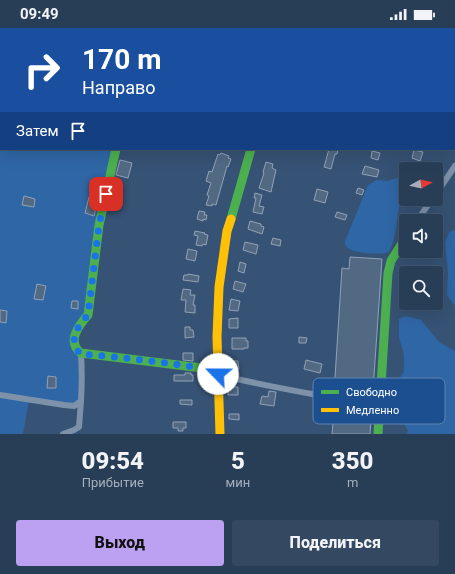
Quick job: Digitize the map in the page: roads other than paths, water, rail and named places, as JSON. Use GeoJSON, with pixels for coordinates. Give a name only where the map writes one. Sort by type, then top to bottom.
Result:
{"type":"FeatureCollection","features":[{"type":"Feature","properties":{"kind":"street"},"geometry":{"type":"LineString","coordinates":[[63,434],[79,427],[82,370],[80,354],[75,347],[74,340],[77,329],[88,315],[99,225],[116,150]]}},
{"type":"Feature","properties":{"kind":"street"},"geometry":{"type":"LineString","coordinates":[[220,434],[217,337],[219,286],[228,231],[251,150]]}},
{"type":"Feature","properties":{"kind":"street"},"geometry":{"type":"LineString","coordinates":[[443,184],[455,166]]}},
{"type":"Feature","properties":{"kind":"street"},"geometry":{"type":"LineString","coordinates":[[382,378],[388,274],[391,261],[399,248]]}},
{"type":"Feature","properties":{"kind":"street"},"geometry":{"type":"LineString","coordinates":[[80,354],[117,356],[218,372],[262,384],[313,394]]}},
{"type":"Feature","properties":{"kind":"street"},"geometry":{"type":"LineString","coordinates":[[0,395],[74,406],[81,401]]}},
{"type":"Feature","properties":{"kind":"street"},"geometry":{"type":"LineString","coordinates":[[378,434],[379,424]]}}]}
